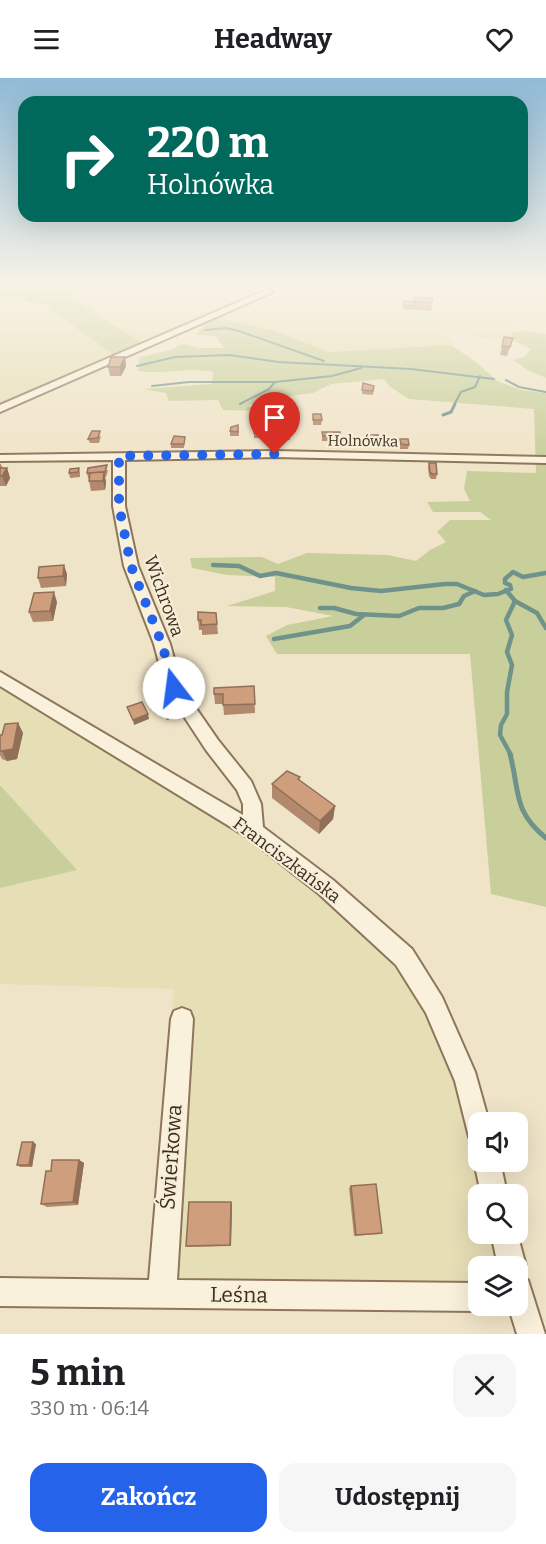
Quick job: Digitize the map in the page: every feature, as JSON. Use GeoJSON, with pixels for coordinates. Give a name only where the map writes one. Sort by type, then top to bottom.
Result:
{"type":"FeatureCollection","features":[{"type":"Feature","properties":{"kind":"street"},"geometry":{"type":"LineString","coordinates":[[0,409],[149,344]]}},
{"type":"Feature","properties":{"kind":"street","name":"Holnówka"},"geometry":{"type":"LineString","coordinates":[[0,458],[275,454],[546,460]]}},
{"type":"Feature","properties":{"kind":"street","name":"Wichrowa"},"geometry":{"type":"LineString","coordinates":[[119,456],[119,506],[131,566],[162,644],[174,688],[212,745],[245,786],[252,804],[254,831]]}},
{"type":"Feature","properties":{"kind":"street","name":"Franciszkańska"},"geometry":{"type":"LineString","coordinates":[[0,678],[254,831],[326,887],[404,957],[434,1005],[467,1080],[474,1112]]}},
{"type":"Feature","properties":{"kind":"street","name":"Świerkowa"},"geometry":{"type":"LineString","coordinates":[[162,1294],[182,1019]]}},
{"type":"Feature","properties":{"kind":"street","name":"Leśna"},"geometry":{"type":"LineString","coordinates":[[0,1292],[468,1297]]}},
{"type":"Feature","properties":{"kind":"street"},"geometry":{"type":"LineString","coordinates":[[525,1316],[531,1334]]}},
{"type":"Feature","properties":{"kind":"shaded area"},"geometry":{"type":"Polygon","coordinates":[[[0,344],[98,344],[117,357],[0,407],[0,344]]]}},
{"type":"Feature","properties":{"kind":"shaded area"},"geometry":{"type":"Polygon","coordinates":[[[307,344],[454,345],[329,352],[307,344]]]}},
{"type":"Feature","properties":{"kind":"shaded area"},"geometry":{"type":"Polygon","coordinates":[[[0,678],[254,831],[404,957],[467,1080],[474,1112],[468,1112],[468,1172],[483,1172],[489,1184],[468,1184],[468,1244],[507,1244],[510,1256],[468,1256],[468,1297],[168,1295],[173,989],[0,984],[0,888],[76,869],[0,785],[0,678]]]}},
{"type":"Feature","properties":{"kind":"green space"},"geometry":{"type":"Polygon","coordinates":[[[98,344],[145,345],[117,357],[98,344]]]}},
{"type":"Feature","properties":{"kind":"green space"},"geometry":{"type":"Polygon","coordinates":[[[182,344],[200,348],[225,348],[221,344],[307,344],[329,352],[451,345],[476,362],[497,381],[521,390],[546,393],[546,907],[491,894],[470,654],[277,654],[266,636],[287,625],[333,616],[286,607],[227,606],[275,591],[275,577],[227,575],[192,568],[190,558],[262,557],[278,564],[307,553],[388,555],[416,561],[430,550],[446,542],[437,532],[450,520],[491,520],[480,512],[433,512],[427,502],[470,501],[464,489],[467,471],[536,473],[534,409],[409,399],[390,387],[384,379],[331,384],[313,393],[259,400],[247,406],[270,411],[223,410],[218,400],[169,401],[166,393],[143,389],[212,384],[213,372],[138,371],[140,357],[171,350],[182,344]]]}},
{"type":"Feature","properties":{"kind":"green space"},"geometry":{"type":"Polygon","coordinates":[[[520,344],[546,344],[546,378],[513,360],[524,357],[531,349],[520,344]]]}},
{"type":"Feature","properties":{"kind":"green space"},"geometry":{"type":"Polygon","coordinates":[[[0,785],[77,870],[0,888],[0,785]]]}},
{"type":"Feature","properties":{"kind":"building"},"geometry":{"type":"Polygon","coordinates":[[[503,344],[511,344],[510,347],[502,346],[503,344]]]}},
{"type":"Feature","properties":{"kind":"building"},"geometry":{"type":"Polygon","coordinates":[[[111,357],[125,357],[120,367],[108,367],[111,357]]]}},
{"type":"Feature","properties":{"kind":"building"},"geometry":{"type":"Polygon","coordinates":[[[363,383],[374,386],[373,391],[362,390],[363,383]]]}},
{"type":"Feature","properties":{"kind":"building"},"geometry":{"type":"Polygon","coordinates":[[[313,414],[321,414],[322,420],[313,420],[313,414]]]}},
{"type":"Feature","properties":{"kind":"building"},"geometry":{"type":"Polygon","coordinates":[[[238,425],[238,432],[230,431],[231,427],[238,425]]]}},
{"type":"Feature","properties":{"kind":"building"},"geometry":{"type":"Polygon","coordinates":[[[254,427],[264,427],[264,433],[254,433],[254,427]]]}},
{"type":"Feature","properties":{"kind":"building"},"geometry":{"type":"Polygon","coordinates":[[[281,430],[290,430],[290,435],[281,435],[281,430]]]}},
{"type":"Feature","properties":{"kind":"building"},"geometry":{"type":"Polygon","coordinates":[[[92,431],[100,431],[98,438],[88,439],[92,431]]]}},
{"type":"Feature","properties":{"kind":"building"},"geometry":{"type":"Polygon","coordinates":[[[322,432],[340,432],[340,436],[323,436],[322,432]]]}},
{"type":"Feature","properties":{"kind":"building"},"geometry":{"type":"Polygon","coordinates":[[[369,435],[378,435],[378,439],[369,439],[369,435]]]}},
{"type":"Feature","properties":{"kind":"building"},"geometry":{"type":"Polygon","coordinates":[[[174,436],[185,437],[184,444],[171,444],[174,436]]]}},
{"type":"Feature","properties":{"kind":"building"},"geometry":{"type":"Polygon","coordinates":[[[400,439],[408,439],[409,445],[401,444],[400,439]]]}},
{"type":"Feature","properties":{"kind":"building"},"geometry":{"type":"Polygon","coordinates":[[[429,463],[436,463],[437,474],[430,472],[429,463]]]}},
{"type":"Feature","properties":{"kind":"building"},"geometry":{"type":"Polygon","coordinates":[[[107,465],[105,472],[87,473],[88,468],[107,465]]]}},
{"type":"Feature","properties":{"kind":"building"},"geometry":{"type":"Polygon","coordinates":[[[0,468],[7,468],[2,476],[0,476],[0,468]]]}},
{"type":"Feature","properties":{"kind":"building"},"geometry":{"type":"Polygon","coordinates":[[[79,468],[78,472],[69,473],[70,469],[79,468]]]}},
{"type":"Feature","properties":{"kind":"building"},"geometry":{"type":"Polygon","coordinates":[[[104,472],[103,481],[89,481],[90,473],[104,472]]]}},
{"type":"Feature","properties":{"kind":"building"},"geometry":{"type":"Polygon","coordinates":[[[64,565],[63,576],[38,578],[39,567],[64,565]]]}},
{"type":"Feature","properties":{"kind":"building"},"geometry":{"type":"Polygon","coordinates":[[[54,592],[50,611],[29,612],[34,593],[54,592]]]}},
{"type":"Feature","properties":{"kind":"building"},"geometry":{"type":"Polygon","coordinates":[[[198,612],[216,613],[217,624],[201,625],[198,612]]]}},
{"type":"Feature","properties":{"kind":"building"},"geometry":{"type":"Polygon","coordinates":[[[254,686],[255,704],[223,705],[223,694],[214,694],[214,688],[254,686]]]}},
{"type":"Feature","properties":{"kind":"building"},"geometry":{"type":"Polygon","coordinates":[[[167,692],[175,712],[166,715],[158,695],[167,692]]]}},
{"type":"Feature","properties":{"kind":"building"},"geometry":{"type":"Polygon","coordinates":[[[142,702],[148,714],[133,720],[127,707],[142,702]]]}},
{"type":"Feature","properties":{"kind":"building"},"geometry":{"type":"Polygon","coordinates":[[[18,723],[13,749],[0,751],[0,735],[2,735],[5,724],[18,723]]]}},
{"type":"Feature","properties":{"kind":"building"},"geometry":{"type":"Polygon","coordinates":[[[287,771],[300,777],[298,779],[335,806],[320,821],[272,784],[287,771]]]}},
{"type":"Feature","properties":{"kind":"building"},"geometry":{"type":"Polygon","coordinates":[[[22,1142],[33,1142],[29,1165],[17,1165],[22,1142]]]}},
{"type":"Feature","properties":{"kind":"building"},"geometry":{"type":"Polygon","coordinates":[[[52,1160],[79,1160],[73,1202],[41,1204],[46,1171],[51,1171],[52,1160]]]}},
{"type":"Feature","properties":{"kind":"building"},"geometry":{"type":"Polygon","coordinates":[[[376,1184],[382,1233],[356,1235],[351,1186],[376,1184]]]}},
{"type":"Feature","properties":{"kind":"building"},"geometry":{"type":"Polygon","coordinates":[[[189,1202],[231,1202],[230,1245],[186,1246],[189,1202]]]}},
{"type":"Feature","properties":{"kind":"waterway"},"geometry":{"type":"LineString","coordinates":[[275,344],[324,361]]}},
{"type":"Feature","properties":{"kind":"waterway"},"geometry":{"type":"LineString","coordinates":[[137,366],[175,357],[229,355],[278,362],[411,369],[479,377]]}},
{"type":"Feature","properties":{"kind":"waterway"},"geometry":{"type":"LineString","coordinates":[[275,382],[332,376],[361,368]]}},
{"type":"Feature","properties":{"kind":"waterway"},"geometry":{"type":"LineString","coordinates":[[454,405],[461,392],[475,387],[479,377]]}},
{"type":"Feature","properties":{"kind":"waterway"},"geometry":{"type":"LineString","coordinates":[[479,377],[494,379]]}},
{"type":"Feature","properties":{"kind":"waterway"},"geometry":{"type":"LineString","coordinates":[[506,380],[519,387],[546,392]]}},
{"type":"Feature","properties":{"kind":"waterway"},"geometry":{"type":"LineString","coordinates":[[152,386],[189,382],[275,382]]}},
{"type":"Feature","properties":{"kind":"waterway"},"geometry":{"type":"LineString","coordinates":[[240,404],[269,389],[275,382]]}},
{"type":"Feature","properties":{"kind":"waterway"},"geometry":{"type":"LineString","coordinates":[[443,415],[451,412],[455,404]]}},
{"type":"Feature","properties":{"kind":"waterway"},"geometry":{"type":"LineString","coordinates":[[213,565],[239,566],[260,576],[276,573],[351,588],[381,591],[457,584],[475,591]]}},
{"type":"Feature","properties":{"kind":"waterway"},"geometry":{"type":"LineString","coordinates":[[507,591],[511,589],[510,585],[505,583],[505,579],[513,572],[523,577],[546,573]]}},
{"type":"Feature","properties":{"kind":"waterway"},"geometry":{"type":"LineString","coordinates":[[320,608],[334,608],[356,614],[399,616],[419,608],[443,608],[459,604],[464,596],[475,591]]}},
{"type":"Feature","properties":{"kind":"waterway"},"geometry":{"type":"LineString","coordinates":[[475,591],[484,595],[507,591]]}},
{"type":"Feature","properties":{"kind":"waterway"},"geometry":{"type":"LineString","coordinates":[[507,591],[515,601]]}},
{"type":"Feature","properties":{"kind":"waterway"},"geometry":{"type":"LineString","coordinates":[[511,755],[500,735],[501,725],[507,714],[507,692],[512,665],[507,652],[512,635],[506,620],[515,601]]}},
{"type":"Feature","properties":{"kind":"waterway"},"geometry":{"type":"LineString","coordinates":[[515,601],[537,613],[546,628]]}},
{"type":"Feature","properties":{"kind":"waterway"},"geometry":{"type":"LineString","coordinates":[[274,639],[350,626],[364,615]]}},
{"type":"Feature","properties":{"kind":"waterway"},"geometry":{"type":"LineString","coordinates":[[510,754],[522,809],[535,828],[546,838]]}},
{"type":"Feature","properties":{"kind":"route"},"geometry":{"type":"LineString","coordinates":[[174,688],[162,644],[131,566],[119,506],[119,456],[275,454]]}}]}
